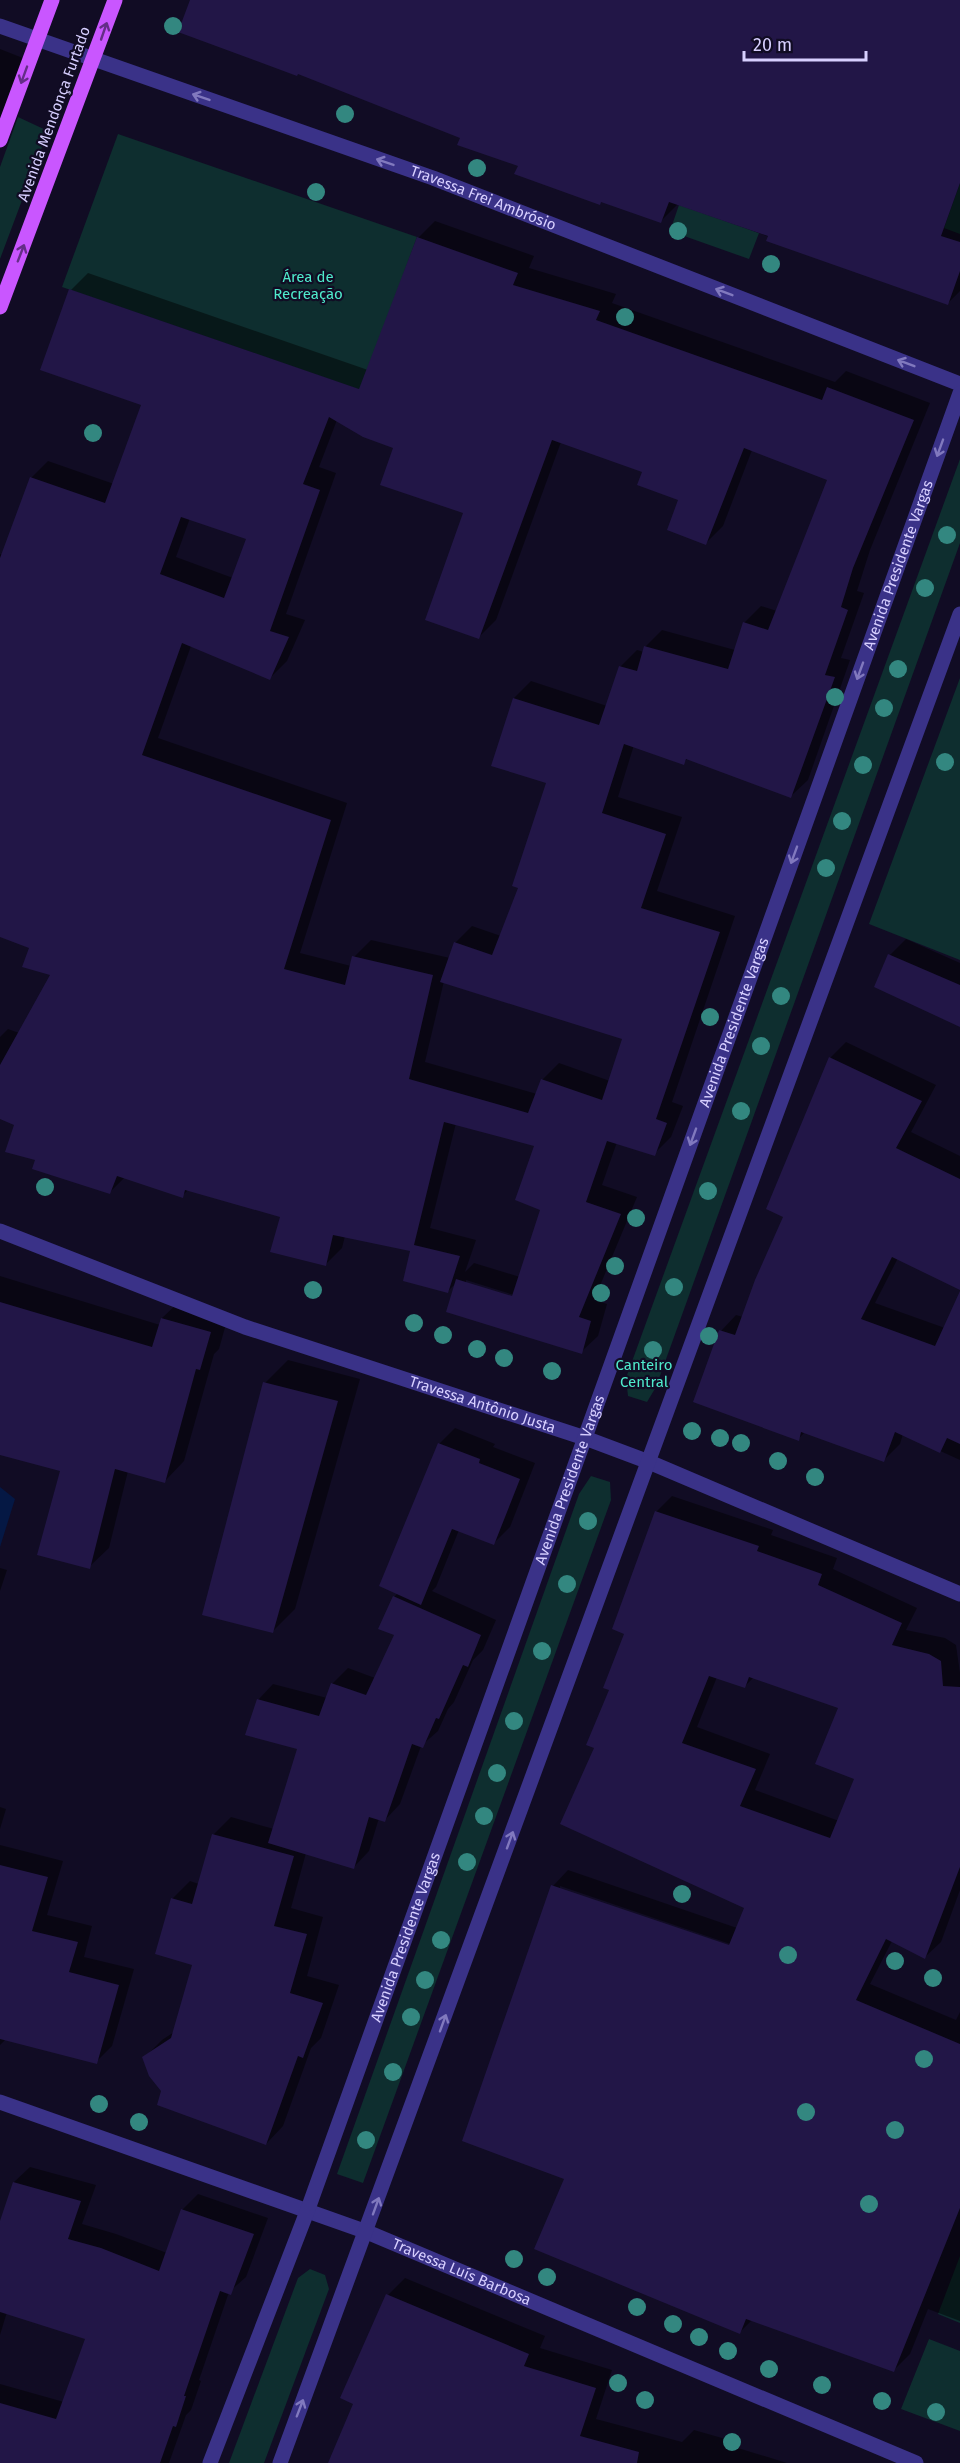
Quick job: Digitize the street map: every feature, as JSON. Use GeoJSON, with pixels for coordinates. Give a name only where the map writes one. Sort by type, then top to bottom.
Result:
{"type":"FeatureCollection","features":[{"type":"Feature","properties":{"kind":"main road"},"geometry":{"type":"LineString","coordinates":[[0,141],[51,0]]}},
{"type":"Feature","properties":{"kind":"main road","name":"Avenida Mendonça Furtado"},"geometry":{"type":"LineString","coordinates":[[0,308],[115,0]]}},
{"type":"Feature","properties":{"kind":"street","name":"Travessa Frei Ambrósio"},"geometry":{"type":"LineString","coordinates":[[0,26],[433,178],[960,384]]}},
{"type":"Feature","properties":{"kind":"street","name":"Avenida Presidente Vargas"},"geometry":{"type":"LineString","coordinates":[[210,2463],[308,2209],[960,393]]}},
{"type":"Feature","properties":{"kind":"street"},"geometry":{"type":"LineString","coordinates":[[280,2463],[367,2232],[960,614]]}},
{"type":"Feature","properties":{"kind":"street","name":"Travessa Antônio Justa"},"geometry":{"type":"LineString","coordinates":[[0,1231],[245,1327],[585,1438],[649,1462],[960,1594]]}},
{"type":"Feature","properties":{"kind":"street","name":"Travessa Luís Barbosa"},"geometry":{"type":"LineString","coordinates":[[0,2102],[308,2209],[367,2232],[916,2463]]}},
{"type":"Feature","properties":{"kind":"green space"},"geometry":{"type":"Polygon","coordinates":[[[18,117],[48,131],[0,259],[0,167],[18,117]]]}},
{"type":"Feature","properties":{"kind":"green space","name":"Área de Recreação"},"geometry":{"type":"Polygon","coordinates":[[[118,134],[417,237],[361,390],[62,287],[118,134]]]}},
{"type":"Feature","properties":{"kind":"green space"},"geometry":{"type":"Polygon","coordinates":[[[960,183],[960,234],[944,228],[960,183]]]}},
{"type":"Feature","properties":{"kind":"green space"},"geometry":{"type":"Polygon","coordinates":[[[679,205],[759,233],[749,259],[670,231],[679,205]]]}},
{"type":"Feature","properties":{"kind":"green space","name":"Canteiro Central"},"geometry":{"type":"Polygon","coordinates":[[[960,459],[960,543],[656,1387],[647,1402],[628,1396],[626,1378],[960,459]]]}},
{"type":"Feature","properties":{"kind":"green space"},"geometry":{"type":"Polygon","coordinates":[[[960,678],[960,960],[869,924],[960,678]]]}},
{"type":"Feature","properties":{"kind":"green space"},"geometry":{"type":"Polygon","coordinates":[[[591,1476],[610,1482],[611,1500],[363,2183],[337,2174],[579,1494],[591,1476]]]}},
{"type":"Feature","properties":{"kind":"green space"},"geometry":{"type":"Polygon","coordinates":[[[960,2256],[960,2323],[938,2314],[960,2256]]]}},
{"type":"Feature","properties":{"kind":"green space"},"geometry":{"type":"Polygon","coordinates":[[[310,2269],[325,2275],[329,2289],[264,2463],[229,2463],[298,2278],[310,2269]]]}},
{"type":"Feature","properties":{"kind":"green space"},"geometry":{"type":"Polygon","coordinates":[[[929,2339],[960,2351],[960,2431],[901,2409],[929,2339]]]}},
{"type":"Feature","properties":{"kind":"water"},"geometry":{"type":"Polygon","coordinates":[[[0,1487],[15,1499],[0,1547],[0,1487]]]}},
{"type":"Feature","properties":{"kind":"building"},"geometry":{"type":"Polygon","coordinates":[[[190,0],[960,0],[960,183],[941,236],[960,242],[960,271],[948,305],[766,241],[768,236],[669,202],[661,223],[601,202],[600,205],[514,174],[518,166],[457,145],[460,138],[298,74],[297,76],[178,32],[190,0]]]}},
{"type":"Feature","properties":{"kind":"building"},"geometry":{"type":"Polygon","coordinates":[[[417,237],[518,273],[513,285],[600,311],[596,320],[822,400],[827,387],[914,420],[853,568],[841,607],[848,610],[825,675],[835,677],[791,798],[686,759],[684,765],[624,744],[602,813],[666,834],[641,908],[720,932],[656,1119],[667,1123],[655,1156],[607,1141],[586,1202],[621,1214],[579,1317],[591,1321],[582,1354],[446,1312],[456,1279],[512,1296],[540,1210],[515,1200],[534,1146],[444,1122],[414,1245],[460,1256],[448,1293],[403,1281],[410,1251],[333,1235],[326,1266],[270,1252],[280,1217],[185,1190],[183,1198],[117,1176],[110,1194],[32,1169],[35,1160],[5,1152],[14,1125],[0,1119],[0,1065],[50,975],[22,967],[29,948],[0,937],[0,558],[30,477],[105,503],[141,405],[40,370],[69,289],[359,389],[417,237]],[[329,417],[303,484],[320,490],[270,631],[289,637],[270,680],[182,643],[142,755],[331,820],[284,969],[345,985],[352,956],[433,975],[409,1079],[528,1113],[541,1079],[602,1100],[622,1039],[440,982],[454,942],[492,955],[518,888],[512,886],[546,783],[491,766],[513,698],[599,725],[619,666],[637,671],[644,646],[728,669],[743,622],[768,630],[827,480],[744,448],[706,545],[667,530],[678,500],[637,485],[642,472],[552,440],[479,639],[425,620],[463,513],[380,485],[393,448],[363,437],[329,417]],[[181,517],[160,574],[224,598],[246,539],[181,517]]]}},
{"type":"Feature","properties":{"kind":"building"},"geometry":{"type":"Polygon","coordinates":[[[888,954],[960,985],[960,1027],[874,987],[888,954]]]}},
{"type":"Feature","properties":{"kind":"building"},"geometry":{"type":"Polygon","coordinates":[[[829,1057],[922,1101],[896,1148],[960,1179],[960,1290],[892,1257],[861,1319],[935,1346],[960,1291],[960,1444],[947,1438],[940,1453],[895,1432],[884,1462],[801,1432],[799,1441],[693,1402],[719,1330],[735,1335],[755,1280],[783,1217],[766,1209],[829,1057]]]}},
{"type":"Feature","properties":{"kind":"building"},"geometry":{"type":"Polygon","coordinates":[[[0,1302],[152,1347],[161,1318],[211,1332],[200,1370],[196,1369],[165,1483],[115,1469],[90,1569],[37,1555],[60,1471],[0,1455],[0,1302]]]}},
{"type":"Feature","properties":{"kind":"building"},"geometry":{"type":"Polygon","coordinates":[[[263,1382],[338,1401],[273,1633],[202,1615],[263,1382]]]}},
{"type":"Feature","properties":{"kind":"building"},"geometry":{"type":"Polygon","coordinates":[[[438,1443],[480,1459],[479,1463],[520,1479],[494,1545],[452,1529],[421,1605],[379,1586],[438,1443]]]}},
{"type":"Feature","properties":{"kind":"building"},"geometry":{"type":"Polygon","coordinates":[[[655,1511],[759,1546],[757,1551],[822,1574],[818,1585],[902,1623],[892,1645],[929,1654],[941,1661],[943,1686],[960,1687],[960,1867],[925,1959],[886,1939],[856,2000],[960,2044],[960,2208],[894,2372],[746,2319],[740,2334],[534,2249],[564,2179],[462,2141],[551,1885],[729,1945],[744,1908],[560,1824],[594,1748],[586,1745],[609,1690],[603,1688],[624,1634],[612,1629],[655,1511]],[[709,1676],[682,1743],[756,1769],[740,1806],[830,1838],[854,1779],[815,1764],[838,1708],[749,1677],[745,1688],[709,1676]]]}},
{"type":"Feature","properties":{"kind":"building"},"geometry":{"type":"Polygon","coordinates":[[[393,1596],[481,1635],[468,1667],[463,1665],[439,1719],[436,1718],[423,1748],[412,1744],[385,1822],[369,1817],[354,1869],[268,1843],[297,1749],[245,1735],[257,1699],[319,1716],[331,1683],[366,1695],[394,1635],[378,1629],[393,1596]]]}},
{"type":"Feature","properties":{"kind":"building"},"geometry":{"type":"Polygon","coordinates":[[[212,1834],[294,1856],[274,1926],[307,1934],[290,1993],[323,2003],[303,2058],[298,2056],[266,2145],[157,2105],[161,2091],[149,2076],[142,2057],[171,2038],[192,1965],[155,1954],[171,1898],[192,1904],[212,1834]]]}},
{"type":"Feature","properties":{"kind":"building"},"geometry":{"type":"Polygon","coordinates":[[[0,1865],[48,1877],[32,1931],[78,1942],[69,1972],[119,1985],[97,2064],[0,2039],[0,1865]]]}},
{"type":"Feature","properties":{"kind":"building"},"geometry":{"type":"Polygon","coordinates":[[[13,2182],[81,2201],[68,2239],[101,2248],[159,2271],[181,2209],[254,2234],[231,2295],[220,2291],[184,2396],[186,2396],[176,2427],[173,2426],[160,2463],[0,2463],[0,2403],[56,2419],[85,2339],[0,2312],[0,2221],[13,2182]]]}},
{"type":"Feature","properties":{"kind":"building"},"geometry":{"type":"Polygon","coordinates":[[[386,2294],[529,2354],[524,2366],[596,2388],[580,2436],[639,2452],[637,2463],[328,2463],[353,2404],[340,2398],[386,2294]]]}}]}
